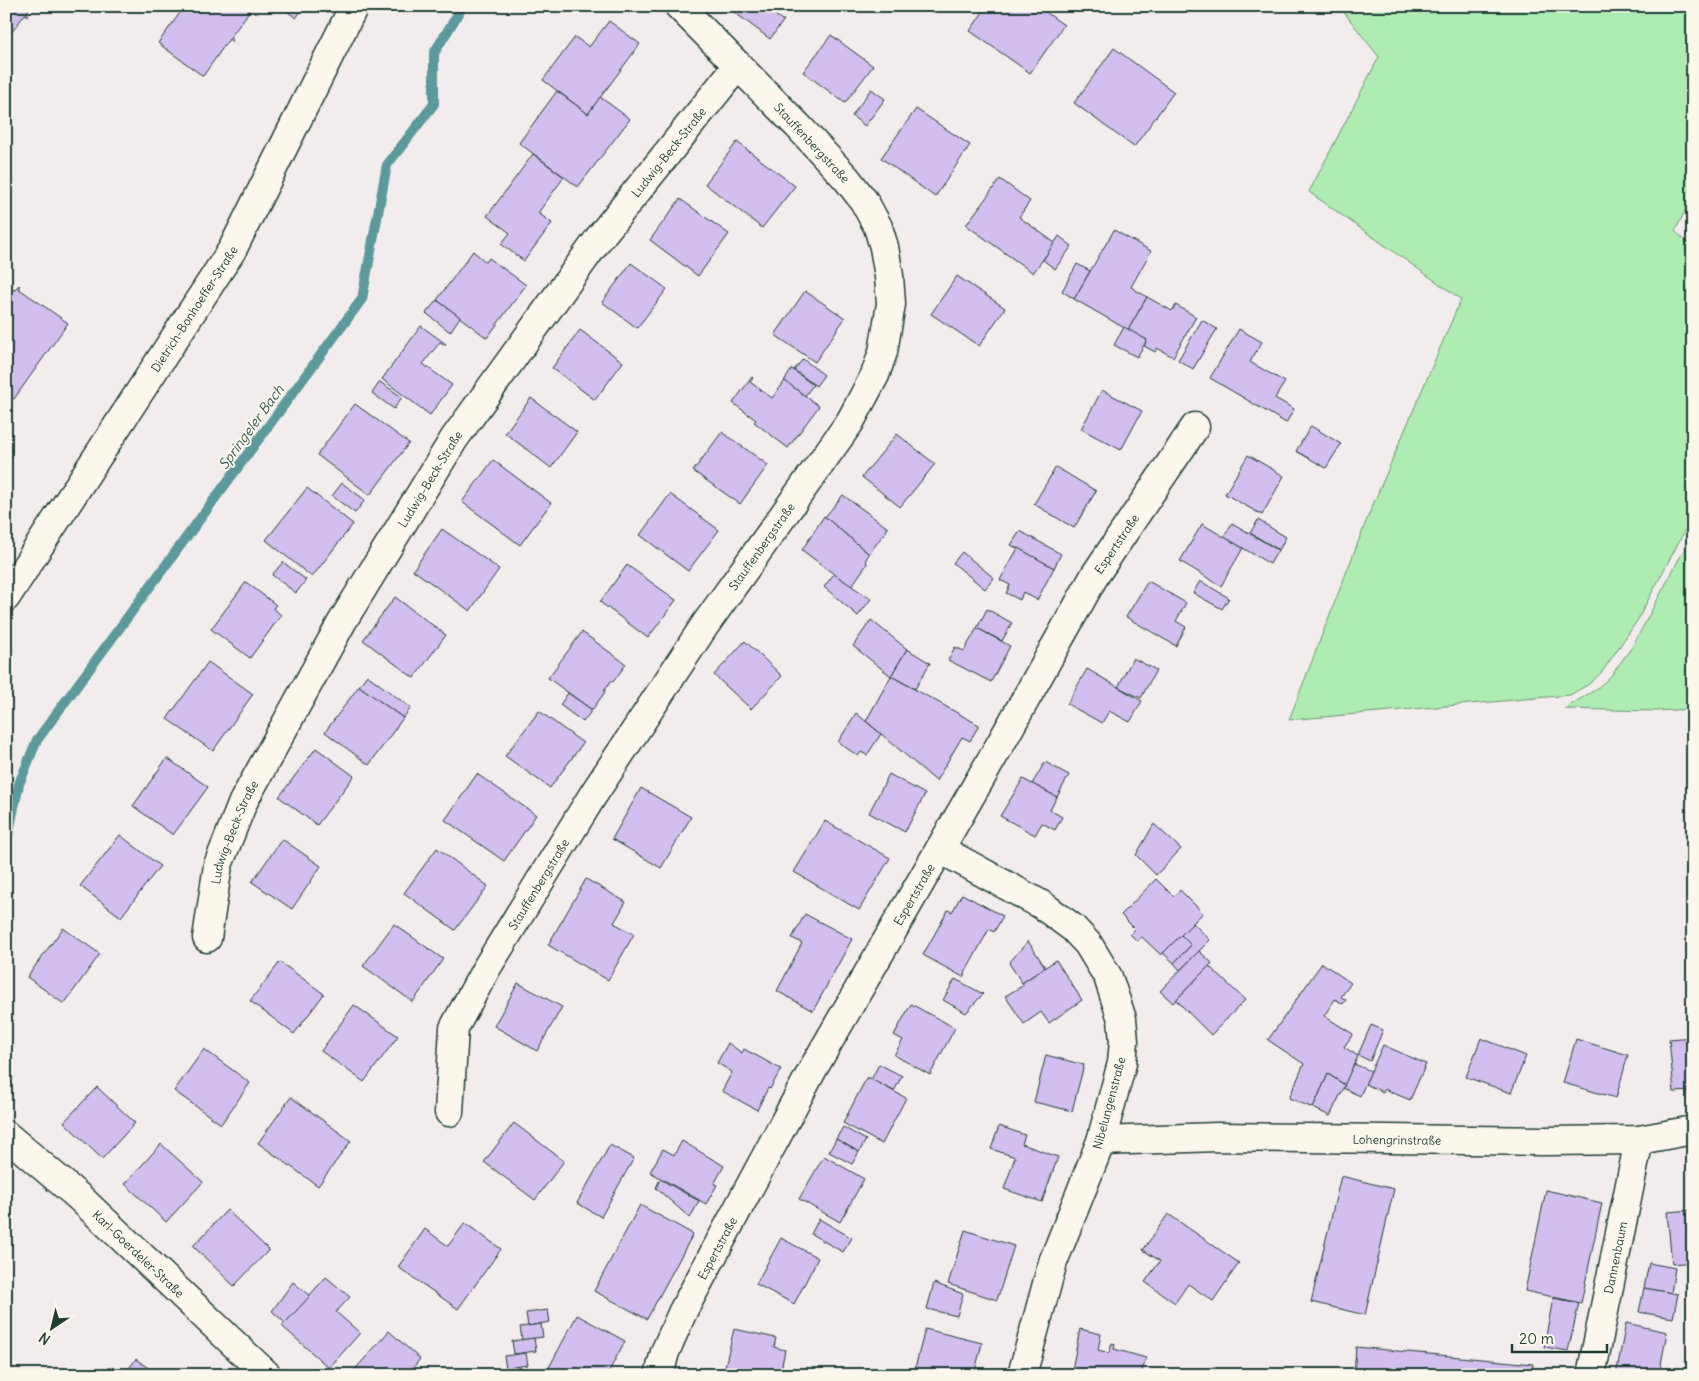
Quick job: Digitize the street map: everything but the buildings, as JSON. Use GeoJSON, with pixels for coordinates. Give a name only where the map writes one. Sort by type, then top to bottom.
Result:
{"type":"FeatureCollection","features":[{"type":"Feature","properties":{"kind":"street","name":"Dietrich-Bonhoeffer-Straße"},"geometry":{"type":"LineString","coordinates":[[6,597],[232,250],[354,6]]}},
{"type":"Feature","properties":{"kind":"street","name":"Stauffenbergstraße"},"geometry":{"type":"LineString","coordinates":[[449,1112],[454,1028],[486,969],[593,794],[705,625],[850,422],[875,376],[883,352],[891,304],[890,276],[878,227],[864,201],[847,179],[738,64],[678,6]]}},
{"type":"Feature","properties":{"kind":"street","name":"Ludwig-Beck-Straße"},"geometry":{"type":"LineString","coordinates":[[207,938],[218,865],[243,802],[342,622],[454,439],[600,236],[738,64]]}},
{"type":"Feature","properties":{"kind":"street","name":"Espertstraße"},"geometry":{"type":"LineString","coordinates":[[659,1375],[664,1352],[684,1311],[814,1066],[940,849],[1095,575],[1195,427]]}},
{"type":"Feature","properties":{"kind":"street","name":"Nibelungenstraße"},"geometry":{"type":"LineString","coordinates":[[940,849],[1042,905],[1073,928],[1088,944],[1104,968],[1116,997],[1122,1019],[1124,1041],[1122,1062],[1101,1140],[1053,1262],[1022,1375]]}},
{"type":"Feature","properties":{"kind":"street","name":"Lohengrinstraße"},"geometry":{"type":"LineString","coordinates":[[1101,1140],[1217,1137],[1475,1142],[1639,1140],[1693,1130]]}},
{"type":"Feature","properties":{"kind":"street","name":"Karl-Goerdeler-Straße"},"geometry":{"type":"LineString","coordinates":[[6,1135],[80,1197],[268,1375]]}},
{"type":"Feature","properties":{"kind":"street","name":"Dannenbaum"},"geometry":{"type":"LineString","coordinates":[[1591,1375],[1639,1140]]}},
{"type":"Feature","properties":{"kind":"green space"},"geometry":{"type":"Polygon","coordinates":[[[1339,6],[1693,6],[1693,195],[1675,231],[1693,248],[1693,515],[1637,621],[1602,672],[1589,684],[1570,695],[1289,720],[1369,514],[1461,299],[1309,192],[1379,57],[1339,6]]]}},
{"type":"Feature","properties":{"kind":"green space"},"geometry":{"type":"Polygon","coordinates":[[[1693,533],[1693,709],[1656,711],[1564,709],[1595,690],[1610,677],[1632,647],[1693,533]]]}},
{"type":"Feature","properties":{"kind":"waterway","name":"Springeler Bach"},"geometry":{"type":"LineString","coordinates":[[6,845],[19,784],[37,740],[362,299],[387,165],[434,104],[434,53],[463,6]]}}]}
